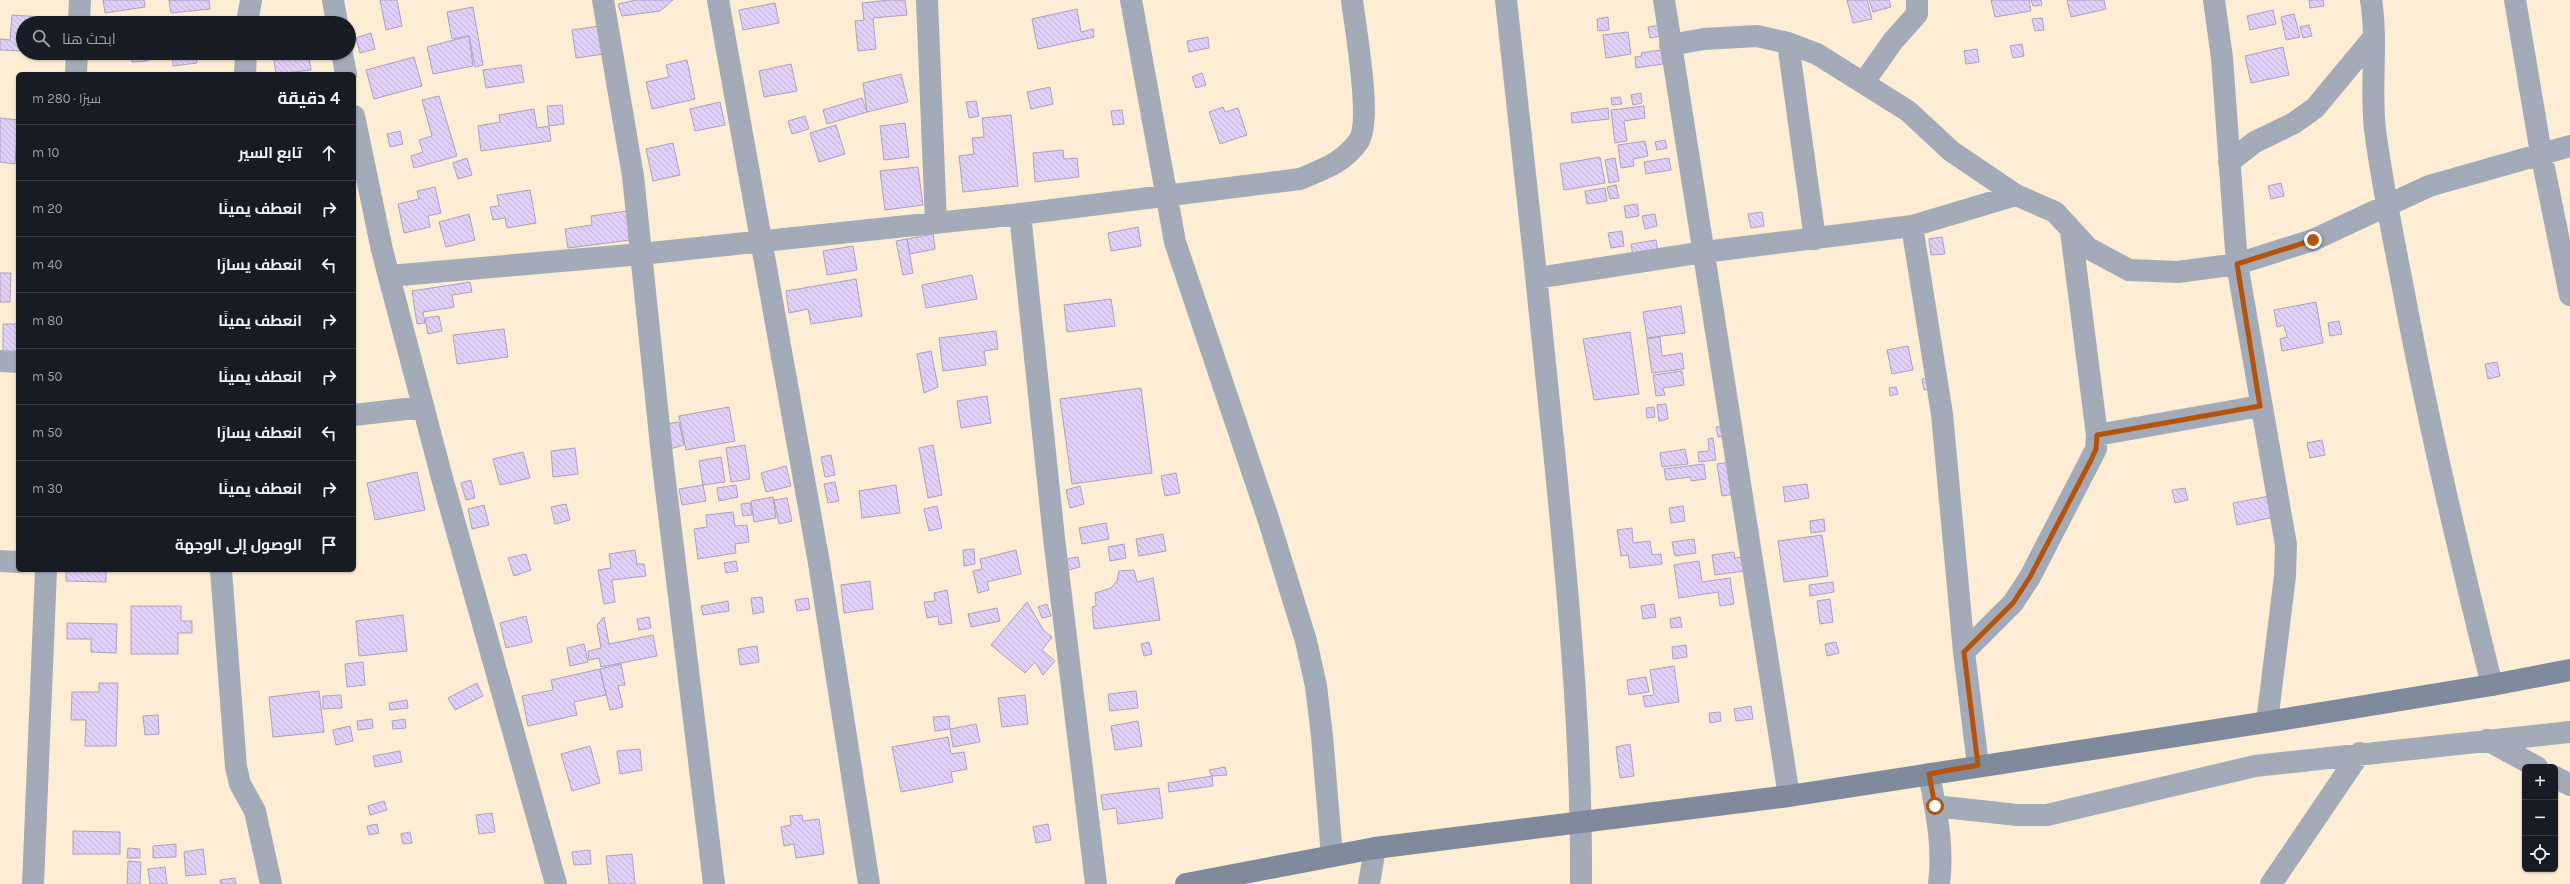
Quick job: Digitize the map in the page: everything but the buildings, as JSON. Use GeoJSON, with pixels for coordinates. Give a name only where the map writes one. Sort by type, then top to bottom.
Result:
{"type":"FeatureCollection","features":[{"type":"Feature","properties":{"kind":"street"},"geometry":{"type":"LineString","coordinates":[[79,16],[80,0]]}},
{"type":"Feature","properties":{"kind":"street"},"geometry":{"type":"LineString","coordinates":[[248,16],[251,0]]}},
{"type":"Feature","properties":{"kind":"street"},"geometry":{"type":"LineString","coordinates":[[333,0],[336,16]]}},
{"type":"Feature","properties":{"kind":"street"},"geometry":{"type":"LineString","coordinates":[[603,0],[633,176],[662,465],[714,884]]}},
{"type":"Feature","properties":{"kind":"street"},"geometry":{"type":"LineString","coordinates":[[718,0],[763,241],[819,563],[868,884]]}},
{"type":"Feature","properties":{"kind":"street"},"geometry":{"type":"LineString","coordinates":[[927,0],[936,223]]}},
{"type":"Feature","properties":{"kind":"street"},"geometry":{"type":"LineString","coordinates":[[1131,0],[1175,242],[1186,281],[1220,372],[1306,641],[1319,715],[1332,856]]}},
{"type":"Feature","properties":{"kind":"street"},"geometry":{"type":"LineString","coordinates":[[389,276],[640,254],[936,223],[1166,197],[1300,179],[1338,163],[1360,141],[1365,110],[1352,0]]}},
{"type":"Feature","properties":{"kind":"street"},"geometry":{"type":"LineString","coordinates":[[1506,0],[1537,278],[1576,696],[1581,822],[1581,884]]}},
{"type":"Feature","properties":{"kind":"street"},"geometry":{"type":"LineString","coordinates":[[1664,0],[1789,796]]}},
{"type":"Feature","properties":{"kind":"street"},"geometry":{"type":"LineString","coordinates":[[1864,82],[1893,41],[1917,14],[1917,0]]}},
{"type":"Feature","properties":{"kind":"street"},"geometry":{"type":"LineString","coordinates":[[2214,0],[2222,58],[2237,264],[2260,406],[2282,519],[2287,559],[2267,722]]}},
{"type":"Feature","properties":{"kind":"street"},"geometry":{"type":"LineString","coordinates":[[2371,0],[2374,37],[2375,122],[2387,206],[2431,431],[2492,685]]}},
{"type":"Feature","properties":{"kind":"street"},"geometry":{"type":"LineString","coordinates":[[2515,0],[2541,153],[2570,295]]}},
{"type":"Feature","properties":{"kind":"street"},"geometry":{"type":"LineString","coordinates":[[1670,45],[1704,39],[1751,36],[1788,43],[1828,59],[1912,114],[1951,151],[2016,195],[2054,212],[2088,248],[2129,270],[2178,272],[2237,264],[2313,240],[2387,206],[2456,177],[2570,146]]}},
{"type":"Feature","properties":{"kind":"street"},"geometry":{"type":"LineString","coordinates":[[2229,162],[2255,142],[2294,123],[2315,108],[2374,37]]}},
{"type":"Feature","properties":{"kind":"street"},"geometry":{"type":"LineString","coordinates":[[1788,43],[1815,239]]}},
{"type":"Feature","properties":{"kind":"street"},"geometry":{"type":"LineString","coordinates":[[76,72],[77,60]]}},
{"type":"Feature","properties":{"kind":"street"},"geometry":{"type":"LineString","coordinates":[[245,72],[246,60]]}},
{"type":"Feature","properties":{"kind":"street"},"geometry":{"type":"LineString","coordinates":[[343,60],[346,72]]}},
{"type":"Feature","properties":{"kind":"street"},"geometry":{"type":"LineString","coordinates":[[356,125],[389,276],[423,407],[556,884]]}},
{"type":"Feature","properties":{"kind":"street"},"geometry":{"type":"LineString","coordinates":[[1537,278],[1704,252],[1912,226],[2016,195]]}},
{"type":"Feature","properties":{"kind":"street"},"geometry":{"type":"LineString","coordinates":[[1020,214],[1054,538],[1096,884]]}},
{"type":"Feature","properties":{"kind":"street"},"geometry":{"type":"LineString","coordinates":[[1912,226],[1941,406],[1964,652],[1978,765]]}},
{"type":"Feature","properties":{"kind":"street"},"geometry":{"type":"LineString","coordinates":[[1964,652],[2013,603],[2030,577],[2096,449],[2097,435],[2071,231]]}},
{"type":"Feature","properties":{"kind":"street"},"geometry":{"type":"LineString","coordinates":[[0,361],[16,362]]}},
{"type":"Feature","properties":{"kind":"street"},"geometry":{"type":"LineString","coordinates":[[2097,435],[2260,406]]}},
{"type":"Feature","properties":{"kind":"street"},"geometry":{"type":"LineString","coordinates":[[356,415],[423,407]]}},
{"type":"Feature","properties":{"kind":"street"},"geometry":{"type":"LineString","coordinates":[[0,561],[16,562]]}},
{"type":"Feature","properties":{"kind":"street"},"geometry":{"type":"LineString","coordinates":[[33,884],[46,572]]}},
{"type":"Feature","properties":{"kind":"street"},"geometry":{"type":"LineString","coordinates":[[221,572],[236,768],[240,784],[255,811],[270,884]]}},
{"type":"Feature","properties":{"kind":"street"},"geometry":{"type":"LineString","coordinates":[[1186,884],[1375,848],[1789,796],[1978,765],[2267,722],[2492,685],[2570,670]]}},
{"type":"Feature","properties":{"kind":"street"},"geometry":{"type":"LineString","coordinates":[[1935,806],[2017,815],[2047,815],[2255,766],[2360,753],[2570,732]]}},
{"type":"Feature","properties":{"kind":"street"},"geometry":{"type":"LineString","coordinates":[[2486,740],[2531,764]]}},
{"type":"Feature","properties":{"kind":"street"},"geometry":{"type":"LineString","coordinates":[[2271,884],[2360,753]]}},
{"type":"Feature","properties":{"kind":"street"},"geometry":{"type":"LineString","coordinates":[[1929,774],[1940,830],[1942,866],[1939,884]]}},
{"type":"Feature","properties":{"kind":"street"},"geometry":{"type":"LineString","coordinates":[[2558,778],[2570,785]]}},
{"type":"Feature","properties":{"kind":"street"},"geometry":{"type":"LineString","coordinates":[[1369,884],[1375,848]]}},
{"type":"Feature","properties":{"kind":"street"},"geometry":{"type":"LineString","coordinates":[[1249,884],[1265,870]]}},
{"type":"Feature","properties":{"kind":"route"},"geometry":{"type":"LineString","coordinates":[[1935,806],[1929,774],[1978,765],[1964,652],[1998,620],[2013,603],[2030,577],[2091,460],[2096,449],[2097,435],[2260,406],[2237,264],[2273,254],[2313,240]]}}]}
